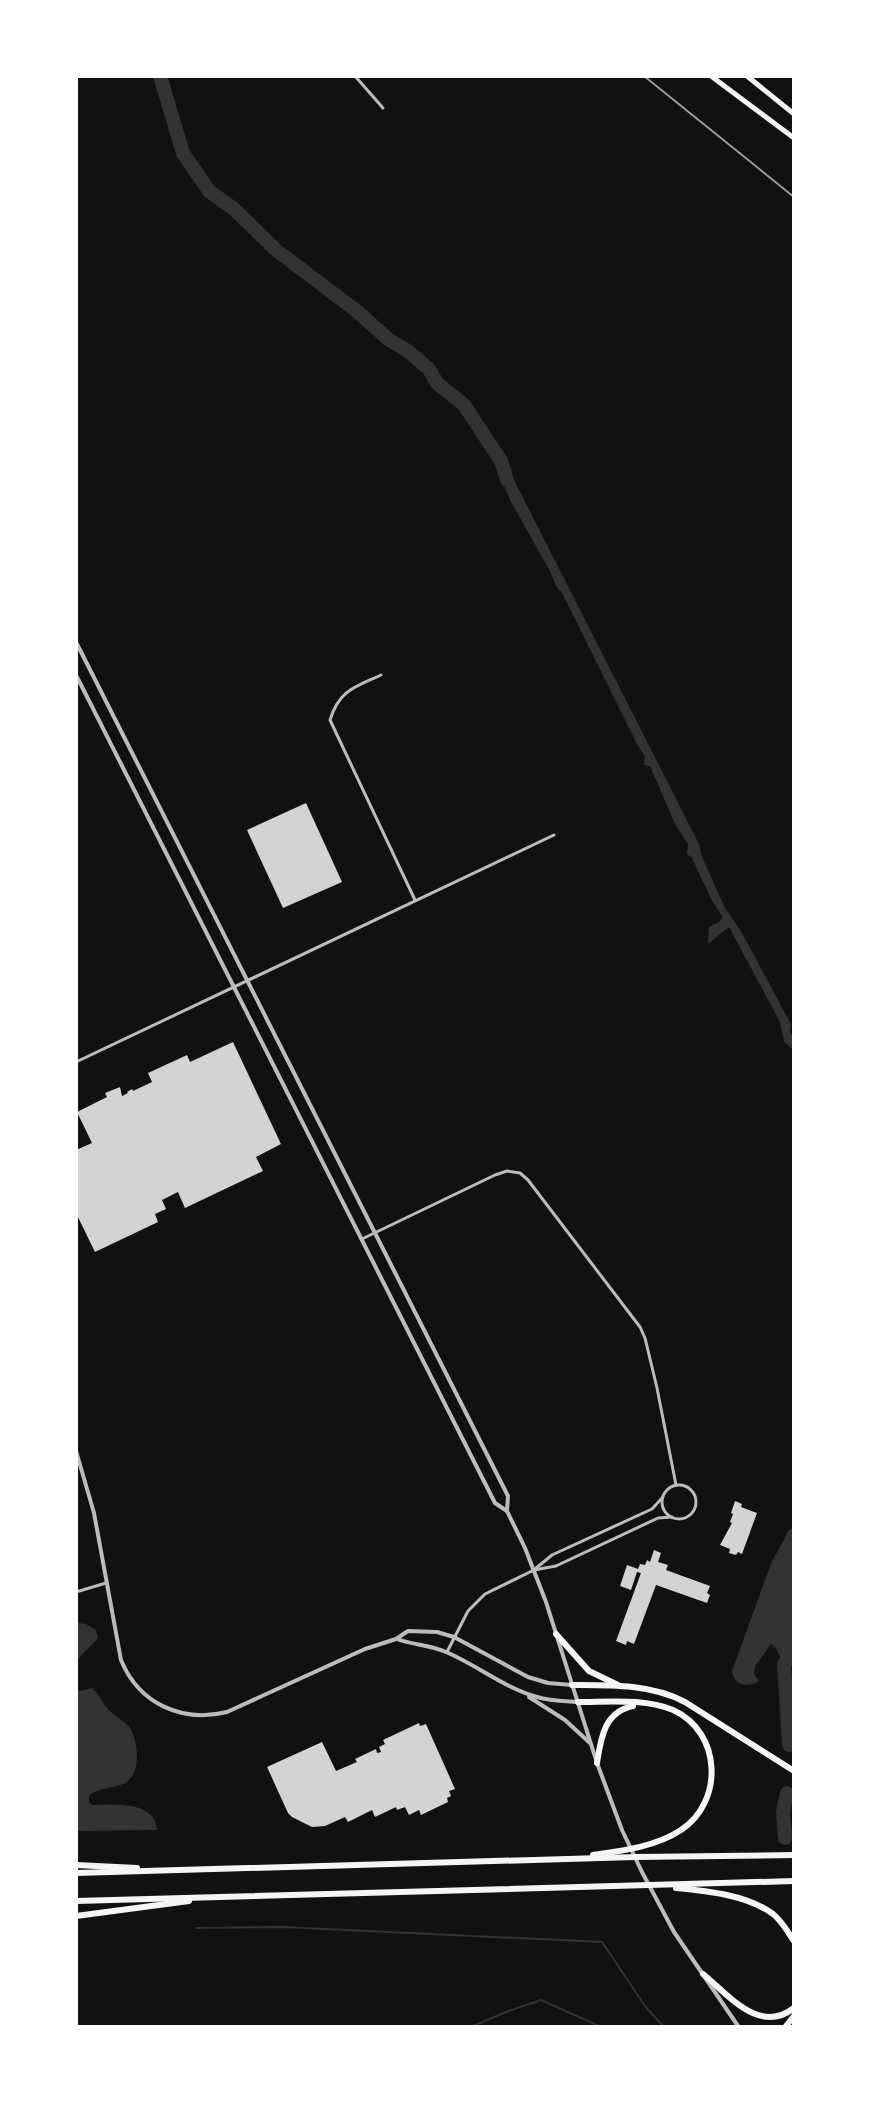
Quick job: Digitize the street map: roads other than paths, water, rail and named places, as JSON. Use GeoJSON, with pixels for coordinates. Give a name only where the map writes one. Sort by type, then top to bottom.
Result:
{"type":"FeatureCollection","features":[{"type":"Feature","properties":{"kind":"highway"},"geometry":{"type":"LineString","coordinates":[[711,76],[794,138]]}},
{"type":"Feature","properties":{"kind":"highway"},"geometry":{"type":"LineString","coordinates":[[747,76],[794,114]]}},
{"type":"Feature","properties":{"kind":"highway"},"geometry":{"type":"LineString","coordinates":[[556,1634],[589,1671],[627,1688]]}},
{"type":"Feature","properties":{"kind":"highway"},"geometry":{"type":"LineString","coordinates":[[572,1685],[660,1691],[674,1697],[794,1771]]}},
{"type":"Feature","properties":{"kind":"highway"},"geometry":{"type":"LineString","coordinates":[[530,1860],[594,1855],[644,1846],[680,1830],[697,1816],[707,1798],[711,1784],[712,1761],[707,1746],[695,1728],[683,1716],[668,1708],[649,1704],[578,1702]]}},
{"type":"Feature","properties":{"kind":"highway"},"geometry":{"type":"LineString","coordinates":[[597,1764],[602,1733],[610,1719],[629,1706],[649,1704]]}},
{"type":"Feature","properties":{"kind":"highway"},"geometry":{"type":"LineString","coordinates":[[76,1874],[530,1860],[794,1855]]}},
{"type":"Feature","properties":{"kind":"highway"},"geometry":{"type":"LineString","coordinates":[[76,1864],[176,1871]]}},
{"type":"Feature","properties":{"kind":"highway"},"geometry":{"type":"LineString","coordinates":[[76,1901],[794,1881]]}},
{"type":"Feature","properties":{"kind":"highway"},"geometry":{"type":"LineString","coordinates":[[649,1885],[712,1893],[756,1905],[776,1917],[794,1941]]}},
{"type":"Feature","properties":{"kind":"highway"},"geometry":{"type":"LineString","coordinates":[[76,1916],[225,1897]]}},
{"type":"Feature","properties":{"kind":"highway"},"geometry":{"type":"LineString","coordinates":[[703,1974],[746,2010],[759,2017],[778,2017],[794,2008]]}},
{"type":"Feature","properties":{"kind":"highway"},"geometry":{"type":"LineString","coordinates":[[786,2026],[794,2016]]}},
{"type":"Feature","properties":{"kind":"street"},"geometry":{"type":"LineString","coordinates":[[355,76],[382,108]]}},
{"type":"Feature","properties":{"kind":"street"},"geometry":{"type":"LineString","coordinates":[[76,642],[508,1496],[507,1511],[534,1570],[597,1764],[622,1830],[663,1912],[738,2026]]}},
{"type":"Feature","properties":{"kind":"street"},"geometry":{"type":"LineString","coordinates":[[76,675],[495,1503],[507,1511]]}},
{"type":"Feature","properties":{"kind":"street"},"geometry":{"type":"LineString","coordinates":[[381,675],[344,693],[334,705],[330,720],[415,900]]}},
{"type":"Feature","properties":{"kind":"street"},"geometry":{"type":"LineString","coordinates":[[76,1062],[554,835]]}},
{"type":"Feature","properties":{"kind":"street"},"geometry":{"type":"LineString","coordinates":[[362,1239],[495,1175],[507,1171],[520,1173],[528,1180],[633,1317],[645,1338],[676,1485]]}},
{"type":"Feature","properties":{"kind":"street"},"geometry":{"type":"LineString","coordinates":[[76,1451],[94,1513],[118,1648],[125,1669],[132,1680],[153,1701],[173,1711],[206,1716],[234,1710],[358,1652],[396,1639],[408,1630],[437,1632],[454,1637],[528,1677],[548,1683],[572,1685]]}},
{"type":"Feature","properties":{"kind":"street"},"geometry":{"type":"LineString","coordinates":[[447,1652],[468,1611],[479,1599],[493,1590],[534,1570],[552,1555],[652,1509],[666,1491],[676,1485],[690,1489],[695,1496],[696,1503],[689,1515],[682,1519],[658,1518],[556,1566],[534,1570]]}},
{"type":"Feature","properties":{"kind":"street"},"geometry":{"type":"LineString","coordinates":[[663,1497],[664,1511],[672,1518]]}},
{"type":"Feature","properties":{"kind":"street"},"geometry":{"type":"LineString","coordinates":[[76,1592],[106,1583]]}},
{"type":"Feature","properties":{"kind":"street"},"geometry":{"type":"LineString","coordinates":[[396,1639],[432,1646],[466,1660],[524,1693],[565,1720],[591,1745]]}},
{"type":"Feature","properties":{"kind":"street"},"geometry":{"type":"LineString","coordinates":[[524,1693],[549,1700],[578,1702]]}},
{"type":"Feature","properties":{"kind":"waterway"},"geometry":{"type":"LineString","coordinates":[[160,76],[183,153],[209,191],[234,209],[276,250],[429,369],[437,383],[464,405],[501,461],[507,480]]}},
{"type":"Feature","properties":{"kind":"waterway"},"geometry":{"type":"LineString","coordinates":[[794,1535],[791,1540],[794,1550]]}},
{"type":"Feature","properties":{"kind":"waterway"},"geometry":{"type":"LineString","coordinates":[[789,1745],[784,1664],[793,1654],[794,1637]]}},
{"type":"Feature","properties":{"kind":"waterway"},"geometry":{"type":"LineString","coordinates":[[785,1838],[783,1812],[787,1793]]}},
{"type":"Feature","properties":{"kind":"waterway"},"geometry":{"type":"LineString","coordinates":[[197,1928],[283,1927],[602,1942],[645,2006],[663,2026]]}},
{"type":"Feature","properties":{"kind":"waterway"},"geometry":{"type":"LineString","coordinates":[[473,2026],[541,2000],[599,2026]]}},
{"type":"Feature","properties":{"kind":"railway"},"geometry":{"type":"LineString","coordinates":[[644,76],[794,197]]}}]}
